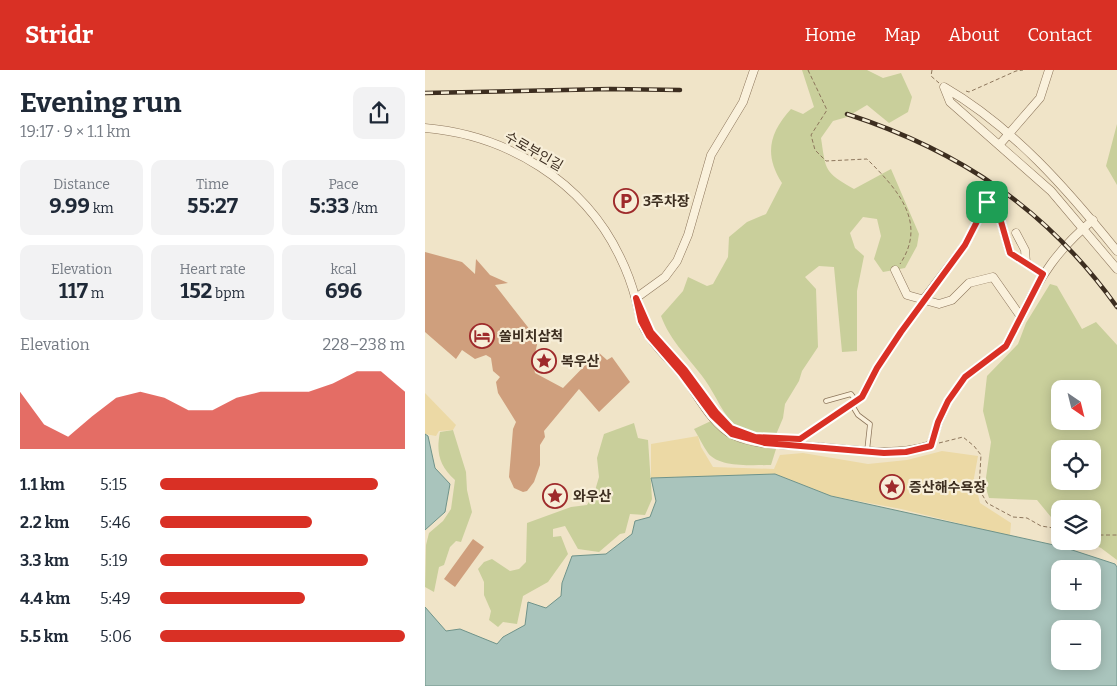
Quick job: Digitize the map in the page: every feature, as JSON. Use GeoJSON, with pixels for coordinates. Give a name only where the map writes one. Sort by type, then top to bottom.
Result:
{"type":"FeatureCollection","features":[{"type":"Feature","properties":{"kind":"street"},"geometry":{"type":"LineString","coordinates":[[636,298],[665,277],[677,261],[688,235],[711,155],[743,102],[755,70]]}},
{"type":"Feature","properties":{"kind":"street"},"geometry":{"type":"LineString","coordinates":[[1000,144],[1040,98],[1049,70]]}},
{"type":"Feature","properties":{"kind":"street"},"geometry":{"type":"LineString","coordinates":[[944,87],[971,102],[1010,134],[1064,188],[1093,220],[1117,251]]}},
{"type":"Feature","properties":{"kind":"street"},"geometry":{"type":"LineString","coordinates":[[944,87],[950,102],[1000,144],[1051,191],[1117,270]]}},
{"type":"Feature","properties":{"kind":"street","name":"수로부인길"},"geometry":{"type":"LineString","coordinates":[[425,128],[472,136],[498,144],[536,164],[563,183],[584,204],[607,233],[622,262],[636,298],[641,321],[649,336],[725,429],[741,438],[765,443],[901,452],[931,446]]}},
{"type":"Feature","properties":{"kind":"street"},"geometry":{"type":"LineString","coordinates":[[924,299],[965,245],[987,202],[998,211],[1010,253],[1043,274]]}},
{"type":"Feature","properties":{"kind":"street"},"geometry":{"type":"LineString","coordinates":[[931,446],[938,422],[948,401],[965,377],[1006,346],[1043,274],[1066,244],[1093,220]]}},
{"type":"Feature","properties":{"kind":"street"},"geometry":{"type":"LineString","coordinates":[[1016,233],[1025,250],[1026,263]]}},
{"type":"Feature","properties":{"kind":"street"},"geometry":{"type":"LineString","coordinates":[[895,270],[907,295],[939,304],[952,300],[969,283],[993,277],[1021,317]]}},
{"type":"Feature","properties":{"kind":"lane"},"geometry":{"type":"LineString","coordinates":[[792,444],[857,402],[867,390],[877,368],[924,299]]}},
{"type":"Feature","properties":{"kind":"lane"},"geometry":{"type":"LineString","coordinates":[[826,400],[851,394],[857,402]]}},
{"type":"Feature","properties":{"kind":"lane"},"geometry":{"type":"LineString","coordinates":[[852,405],[857,415],[870,424],[867,451]]}},
{"type":"Feature","properties":{"kind":"path"},"geometry":{"type":"LineString","coordinates":[[808,70],[827,110],[811,135],[815,150],[826,160],[867,159],[895,187],[912,224],[910,249],[895,270]]}},
{"type":"Feature","properties":{"kind":"path"},"geometry":{"type":"LineString","coordinates":[[932,70],[931,76],[944,87]]}},
{"type":"Feature","properties":{"kind":"path"},"geometry":{"type":"LineString","coordinates":[[961,90],[969,92],[1016,71],[1023,70]]}},
{"type":"Feature","properties":{"kind":"path"},"geometry":{"type":"LineString","coordinates":[[931,446],[963,437],[975,446],[981,455],[979,489],[987,503],[1013,517],[1027,518],[1041,526],[1051,528]]}},
{"type":"Feature","properties":{"kind":"path"},"geometry":{"type":"LineString","coordinates":[[1101,535],[1117,535]]}},
{"type":"Feature","properties":{"kind":"green space"},"geometry":{"type":"Polygon","coordinates":[[[802,70],[867,70],[883,78],[901,73],[912,97],[908,112],[889,123],[867,105],[847,117],[833,121],[821,138],[828,170],[854,189],[891,169],[919,234],[917,246],[905,268],[883,272],[874,259],[881,236],[877,219],[863,217],[850,233],[855,248],[864,256],[857,291],[857,351],[842,352],[834,267],[819,266],[805,277],[816,289],[818,347],[802,371],[799,381],[785,404],[783,418],[775,437],[746,432],[733,423],[705,380],[675,342],[661,316],[683,291],[688,277],[707,286],[713,284],[728,257],[729,237],[747,222],[766,214],[782,183],[776,173],[771,154],[771,144],[778,127],[791,109],[803,114],[814,107],[802,70]]]}},
{"type":"Feature","properties":{"kind":"green space"},"geometry":{"type":"Polygon","coordinates":[[[1117,124],[1117,185],[1106,166],[1117,124]]]}},
{"type":"Feature","properties":{"kind":"green space"},"geometry":{"type":"Polygon","coordinates":[[[1050,284],[1057,286],[1082,329],[1096,322],[1117,345],[1117,560],[1101,548],[1101,500],[1051,500],[1051,517],[1037,500],[989,498],[985,485],[991,442],[983,411],[987,376],[1018,344],[1026,323],[1050,284]]]}},
{"type":"Feature","properties":{"kind":"green space"},"geometry":{"type":"Polygon","coordinates":[[[711,421],[726,434],[740,442],[776,449],[771,465],[737,465],[713,458],[694,429],[711,421]]]}},
{"type":"Feature","properties":{"kind":"green space"},"geometry":{"type":"Polygon","coordinates":[[[634,423],[638,438],[648,440],[652,499],[645,515],[630,514],[625,533],[620,534],[599,552],[578,549],[565,526],[553,529],[553,537],[561,536],[568,554],[548,582],[523,596],[517,624],[503,622],[498,627],[489,620],[491,611],[484,595],[484,582],[478,569],[484,562],[492,559],[510,571],[519,569],[526,562],[527,523],[571,507],[587,505],[594,494],[599,477],[597,458],[604,434],[634,423]]]}},
{"type":"Feature","properties":{"kind":"green space"},"geometry":{"type":"Polygon","coordinates":[[[453,430],[466,472],[467,490],[472,512],[461,542],[456,541],[450,547],[444,565],[439,567],[434,592],[425,587],[426,545],[429,533],[443,521],[451,509],[455,480],[442,464],[438,446],[440,432],[453,430]]]}},
{"type":"Feature","properties":{"kind":"sand"},"geometry":{"type":"Polygon","coordinates":[[[425,393],[456,425],[453,430],[439,431],[436,436],[425,434],[425,393]]]}},
{"type":"Feature","properties":{"kind":"sand","name":"증산해수욕장"},"geometry":{"type":"Polygon","coordinates":[[[698,436],[701,447],[713,467],[774,469],[780,455],[803,453],[868,464],[907,460],[942,451],[978,456],[974,478],[980,503],[1011,523],[1010,536],[901,509],[831,496],[775,474],[651,478],[651,444],[698,436]]]}},
{"type":"Feature","properties":{"kind":"water"},"geometry":{"type":"Polygon","coordinates":[[[425,434],[428,436],[435,468],[450,484],[445,512],[425,530],[425,434]]]}},
{"type":"Feature","properties":{"kind":"water"},"geometry":{"type":"Polygon","coordinates":[[[775,474],[831,496],[1051,544],[1051,550],[1072,550],[1115,564],[1117,567],[1117,686],[425,686],[425,607],[446,631],[460,629],[497,644],[503,637],[525,625],[528,602],[546,608],[561,596],[562,583],[572,556],[606,554],[632,534],[635,521],[650,517],[656,501],[651,478],[775,474]]]}},
{"type":"Feature","properties":{"kind":"building"},"geometry":{"type":"Polygon","coordinates":[[[425,252],[462,262],[475,274],[476,259],[490,275],[508,283],[495,285],[538,340],[533,363],[535,373],[563,388],[598,352],[607,360],[612,357],[630,382],[599,412],[579,389],[544,431],[545,437],[540,445],[540,465],[534,482],[527,491],[523,492],[514,488],[509,477],[513,429],[516,422],[498,393],[496,382],[500,377],[493,371],[491,358],[486,355],[475,359],[462,350],[456,359],[425,332],[425,252]]]}},
{"type":"Feature","properties":{"kind":"building"},"geometry":{"type":"Polygon","coordinates":[[[473,539],[484,547],[455,587],[444,579],[473,539]]]}},
{"type":"Feature","properties":{"kind":"railway"},"geometry":{"type":"LineString","coordinates":[[425,93],[610,89],[680,90]]}},
{"type":"Feature","properties":{"kind":"railway"},"geometry":{"type":"LineString","coordinates":[[847,114],[927,146],[964,165],[998,188],[1031,213],[1061,241],[1090,272],[1117,307]]}},
{"type":"Feature","properties":{"kind":"place","name":"3주차장"},"geometry":{"type":"Point","coordinates":[626,201]}},
{"type":"Feature","properties":{"kind":"place","name":"쏠비치삼척"},"geometry":{"type":"Point","coordinates":[482,336]}},
{"type":"Feature","properties":{"kind":"place","name":"복우산"},"geometry":{"type":"Point","coordinates":[544,361]}},
{"type":"Feature","properties":{"kind":"place","name":"증산해수욕장"},"geometry":{"type":"Point","coordinates":[892,487]}},
{"type":"Feature","properties":{"kind":"place","name":"와우산"},"geometry":{"type":"Point","coordinates":[555,496]}},
{"type":"Feature","properties":{"kind":"route"},"geometry":{"type":"LineString","coordinates":[[987,202],[998,211],[1000,224],[1010,253],[1043,274],[1035,286],[1006,346],[965,377],[948,401],[938,422],[931,446],[906,452],[884,453],[765,443],[741,438],[725,429],[712,415],[681,373],[649,336],[641,321],[636,298],[651,332],[685,370],[723,421],[731,428],[755,437],[800,439],[862,397],[877,368],[901,332],[965,245],[987,202]]}}]}
